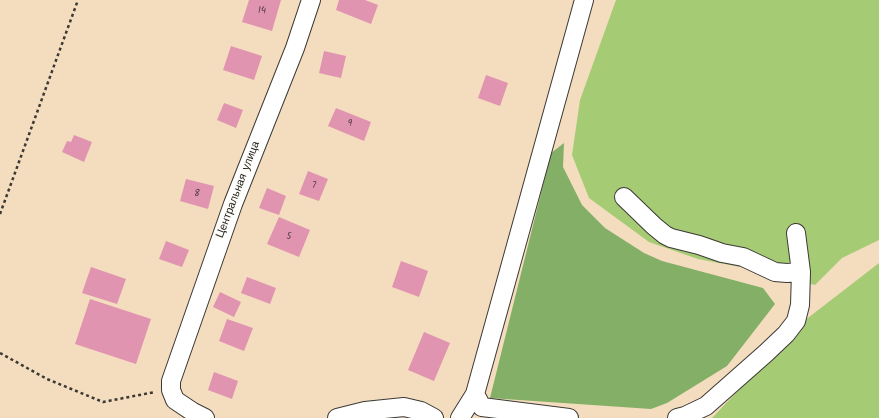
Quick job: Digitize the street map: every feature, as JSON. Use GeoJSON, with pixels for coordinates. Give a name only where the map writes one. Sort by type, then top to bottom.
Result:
{"type":"FeatureCollection","features":[{"type":"Feature","properties":{"kind":"street","name":"Центральная улица"},"geometry":{"type":"LineString","coordinates":[[171,385],[233,204],[295,48],[311,0]]}},
{"type":"Feature","properties":{"kind":"street"},"geometry":{"type":"LineString","coordinates":[[460,418],[475,394],[584,0]]}},
{"type":"Feature","properties":{"kind":"street"},"geometry":{"type":"LineString","coordinates":[[624,197],[654,226],[671,238],[743,258],[775,272],[801,272]]}},
{"type":"Feature","properties":{"kind":"street"},"geometry":{"type":"LineString","coordinates":[[677,418],[685,416],[706,406],[786,334],[796,321],[800,305],[801,272],[796,233]]}},
{"type":"Feature","properties":{"kind":"street"},"geometry":{"type":"LineString","coordinates":[[171,385],[175,400],[205,418]]}},
{"type":"Feature","properties":{"kind":"street"},"geometry":{"type":"LineString","coordinates":[[475,394],[482,407],[569,418]]}},
{"type":"Feature","properties":{"kind":"street"},"geometry":{"type":"LineString","coordinates":[[338,418],[365,411],[404,407],[421,411],[434,418]]}},
{"type":"Feature","properties":{"kind":"path"},"geometry":{"type":"LineString","coordinates":[[0,214],[78,0]]}},
{"type":"Feature","properties":{"kind":"path"},"geometry":{"type":"LineString","coordinates":[[0,353],[47,380],[103,402],[171,385]]}},
{"type":"Feature","properties":{"kind":"green space"},"geometry":{"type":"Polygon","coordinates":[[[616,0],[879,0],[879,240],[842,258],[815,285],[756,270],[698,259],[649,242],[589,198],[572,155],[580,100],[616,0]]]}},
{"type":"Feature","properties":{"kind":"green space"},"geometry":{"type":"Polygon","coordinates":[[[564,143],[563,167],[582,205],[605,228],[644,253],[662,261],[763,288],[775,304],[727,366],[667,403],[651,409],[490,398],[551,153],[564,143]]]}},
{"type":"Feature","properties":{"kind":"green space"},"geometry":{"type":"Polygon","coordinates":[[[879,263],[879,418],[712,418],[804,321],[879,263]]]}},
{"type":"Feature","properties":{"kind":"building"},"geometry":{"type":"Polygon","coordinates":[[[249,0],[281,0],[272,31],[242,22],[249,0]]]}},
{"type":"Feature","properties":{"kind":"building"},"geometry":{"type":"Polygon","coordinates":[[[339,0],[365,0],[378,5],[371,24],[336,10],[339,0]]]}},
{"type":"Feature","properties":{"kind":"building"},"geometry":{"type":"Polygon","coordinates":[[[231,46],[262,56],[254,80],[223,70],[231,46]]]}},
{"type":"Feature","properties":{"kind":"building"},"geometry":{"type":"Polygon","coordinates":[[[324,51],[346,56],[341,78],[319,73],[324,51]]]}},
{"type":"Feature","properties":{"kind":"building"},"geometry":{"type":"Polygon","coordinates":[[[486,75],[508,83],[500,106],[478,98],[486,75]]]}},
{"type":"Feature","properties":{"kind":"building"},"geometry":{"type":"Polygon","coordinates":[[[224,103],[243,110],[236,128],[217,120],[224,103]]]}},
{"type":"Feature","properties":{"kind":"building"},"geometry":{"type":"Polygon","coordinates":[[[336,108],[371,122],[364,141],[328,126],[336,108]]]}},
{"type":"Feature","properties":{"kind":"building"},"geometry":{"type":"Polygon","coordinates":[[[74,135],[92,142],[84,162],[62,152],[67,141],[71,142],[74,135]]]}},
{"type":"Feature","properties":{"kind":"building"},"geometry":{"type":"Polygon","coordinates":[[[308,171],[328,179],[319,201],[299,194],[308,171]]]}},
{"type":"Feature","properties":{"kind":"building"},"geometry":{"type":"Polygon","coordinates":[[[186,179],[214,186],[208,209],[180,201],[186,179]]]}},
{"type":"Feature","properties":{"kind":"building"},"geometry":{"type":"Polygon","coordinates":[[[267,188],[286,196],[279,215],[259,208],[267,188]]]}},
{"type":"Feature","properties":{"kind":"building"},"geometry":{"type":"Polygon","coordinates":[[[279,217],[310,230],[299,257],[267,244],[279,217]]]}},
{"type":"Feature","properties":{"kind":"building"},"geometry":{"type":"Polygon","coordinates":[[[166,241],[189,250],[182,267],[159,259],[166,241]]]}},
{"type":"Feature","properties":{"kind":"building"},"geometry":{"type":"Polygon","coordinates":[[[401,261],[428,271],[419,297],[392,287],[401,261]]]}},
{"type":"Feature","properties":{"kind":"building"},"geometry":{"type":"Polygon","coordinates":[[[91,267],[126,279],[117,304],[82,293],[91,267]]]}},
{"type":"Feature","properties":{"kind":"building"},"geometry":{"type":"Polygon","coordinates":[[[247,277],[276,288],[270,304],[241,293],[247,277]]]}},
{"type":"Feature","properties":{"kind":"building"},"geometry":{"type":"Polygon","coordinates":[[[220,292],[241,302],[234,317],[213,307],[220,292]]]}},
{"type":"Feature","properties":{"kind":"building"},"geometry":{"type":"Polygon","coordinates":[[[90,299],[151,319],[136,364],[75,344],[90,299]]]}},
{"type":"Feature","properties":{"kind":"building"},"geometry":{"type":"Polygon","coordinates":[[[227,319],[253,328],[244,351],[219,341],[227,319]]]}},
{"type":"Feature","properties":{"kind":"building"},"geometry":{"type":"Polygon","coordinates":[[[424,332],[450,343],[434,381],[408,370],[424,332]]]}},
{"type":"Feature","properties":{"kind":"building"},"geometry":{"type":"Polygon","coordinates":[[[214,372],[238,381],[232,399],[208,390],[214,372]]]}}]}
